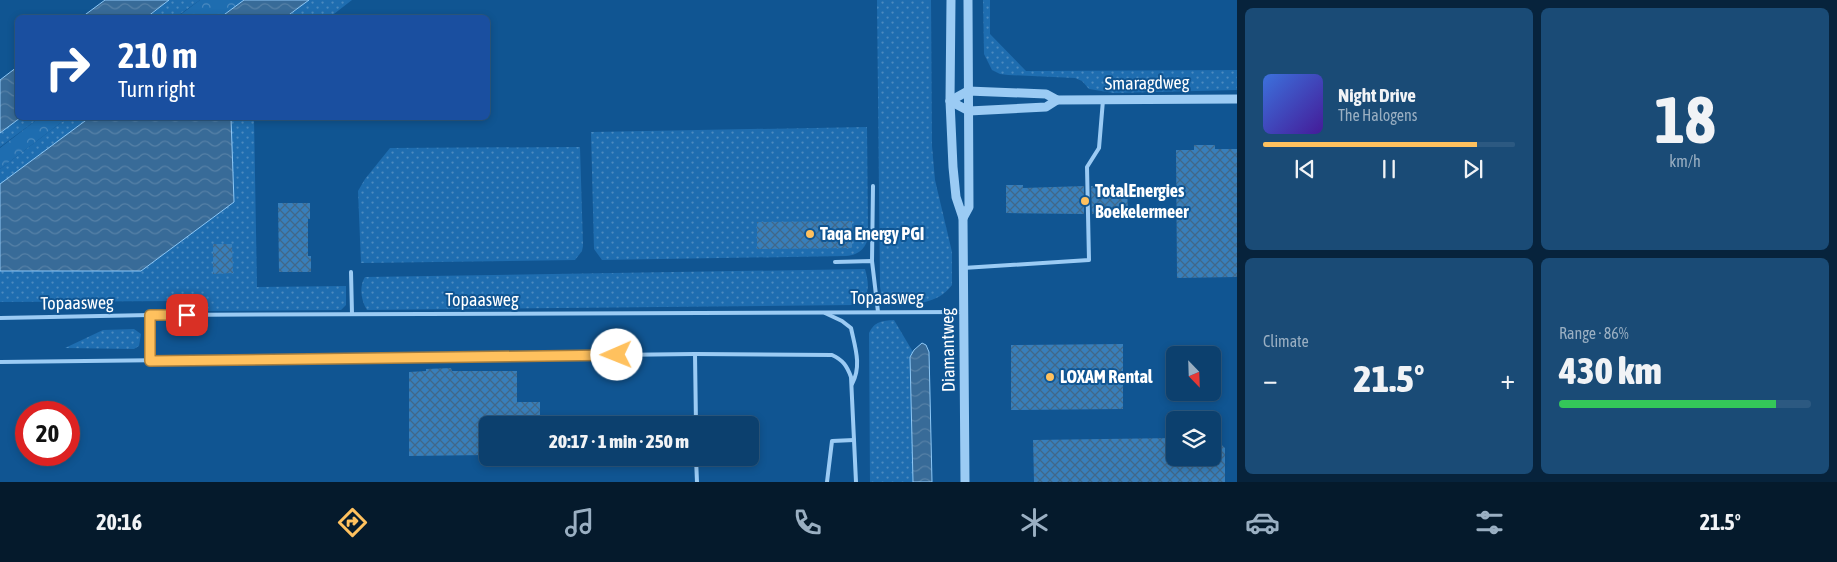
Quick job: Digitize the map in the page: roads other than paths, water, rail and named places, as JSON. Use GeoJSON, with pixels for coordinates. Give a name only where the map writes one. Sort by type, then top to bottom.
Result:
{"type":"FeatureCollection","features":[{"type":"Feature","properties":{"kind":"street","name":"Diamantweg"},"geometry":{"type":"LineString","coordinates":[[951,0],[950,101],[953,167],[956,197],[963,218],[965,482]]}},
{"type":"Feature","properties":{"kind":"street","name":"Diamantweg"},"geometry":{"type":"LineString","coordinates":[[963,218],[968,207],[968,0]]}},
{"type":"Feature","properties":{"kind":"street"},"geometry":{"type":"LineString","coordinates":[[950,101],[968,91]]}},
{"type":"Feature","properties":{"kind":"street","name":"Smaragdweg"},"geometry":{"type":"LineString","coordinates":[[968,91],[1046,94],[1057,100],[1237,99]]}},
{"type":"Feature","properties":{"kind":"street","name":"Smaragdweg"},"geometry":{"type":"LineString","coordinates":[[969,111],[1046,107],[1057,100]]}},
{"type":"Feature","properties":{"kind":"street"},"geometry":{"type":"LineString","coordinates":[[950,101],[969,111]]}},
{"type":"Feature","properties":{"kind":"lane"},"geometry":{"type":"LineString","coordinates":[[963,268],[1089,260],[1087,167],[1099,148],[1103,100]]}},
{"type":"Feature","properties":{"kind":"lane"},"geometry":{"type":"LineString","coordinates":[[873,186],[872,260],[878,312]]}},
{"type":"Feature","properties":{"kind":"lane"},"geometry":{"type":"LineString","coordinates":[[835,262],[872,260]]}},
{"type":"Feature","properties":{"kind":"lane"},"geometry":{"type":"LineString","coordinates":[[351,272],[352,314]]}},
{"type":"Feature","properties":{"kind":"lane"},"geometry":{"type":"LineString","coordinates":[[823,312],[842,321],[851,328],[857,356],[857,375],[851,386]]}},
{"type":"Feature","properties":{"kind":"lane","name":"Topaasweg"},"geometry":{"type":"LineString","coordinates":[[0,318],[150,315],[964,312]]}},
{"type":"Feature","properties":{"kind":"lane"},"geometry":{"type":"LineString","coordinates":[[150,315],[150,361]]}},
{"type":"Feature","properties":{"kind":"lane"},"geometry":{"type":"LineString","coordinates":[[695,354],[696,416]]}},
{"type":"Feature","properties":{"kind":"lane"},"geometry":{"type":"LineString","coordinates":[[0,362],[695,354],[832,355],[842,360],[848,367],[851,377],[856,482]]}},
{"type":"Feature","properties":{"kind":"lane"},"geometry":{"type":"LineString","coordinates":[[827,482],[832,440],[854,440]]}},
{"type":"Feature","properties":{"kind":"lane"},"geometry":{"type":"LineString","coordinates":[[696,466],[697,482]]}},
{"type":"Feature","properties":{"kind":"water"},"geometry":{"type":"Polygon","coordinates":[[[105,0],[169,0],[150,15],[85,15],[105,0]]]}},
{"type":"Feature","properties":{"kind":"water"},"geometry":{"type":"Polygon","coordinates":[[[244,0],[309,0],[289,15],[224,15],[244,0]]]}},
{"type":"Feature","properties":{"kind":"water"},"geometry":{"type":"Polygon","coordinates":[[[15,69],[15,120],[17,120],[0,133],[0,80],[15,69]]]}},
{"type":"Feature","properties":{"kind":"water"},"geometry":{"type":"Polygon","coordinates":[[[86,120],[231,120],[234,202],[141,271],[0,271],[0,184],[86,120]]]}},
{"type":"Feature","properties":{"kind":"water"},"geometry":{"type":"Polygon","coordinates":[[[922,343],[926,345],[929,352],[932,482],[913,482],[910,357],[914,350],[922,343]]]}},
{"type":"Feature","properties":{"kind":"place","name":"TotalEnergies Boekelermeer"},"geometry":{"type":"Point","coordinates":[1085,201]}},
{"type":"Feature","properties":{"kind":"place","name":"Taqa Energy PGI"},"geometry":{"type":"Point","coordinates":[810,234]}},
{"type":"Feature","properties":{"kind":"place","name":"LOXAM Rental"},"geometry":{"type":"Point","coordinates":[1050,377]}}]}
